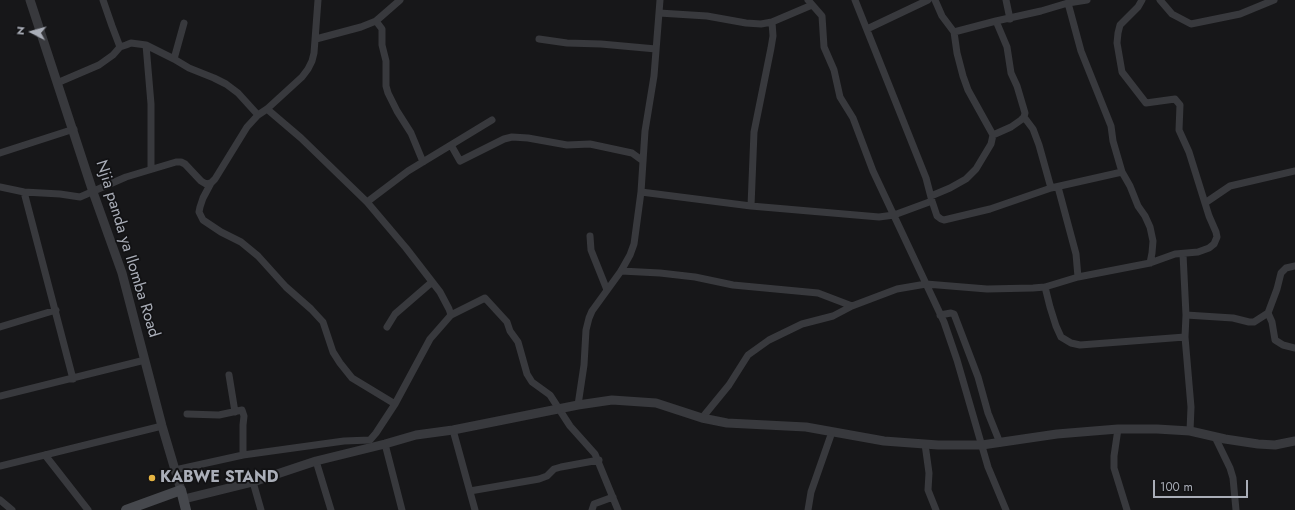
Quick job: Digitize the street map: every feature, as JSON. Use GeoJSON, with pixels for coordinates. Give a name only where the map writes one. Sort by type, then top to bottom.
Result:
{"type":"FeatureCollection","features":[{"type":"Feature","properties":{"kind":"main road"},"geometry":{"type":"LineString","coordinates":[[126,510],[182,494]]}},
{"type":"Feature","properties":{"kind":"main road","name":"Njia panda ya Ilomba Road"},"geometry":{"type":"LineString","coordinates":[[182,494],[186,510]]}},
{"type":"Feature","properties":{"kind":"street","name":"Njia panda ya Ilomba Road"},"geometry":{"type":"LineString","coordinates":[[30,0],[74,130],[93,192],[122,273],[162,426],[182,494]]}},
{"type":"Feature","properties":{"kind":"street"},"geometry":{"type":"LineString","coordinates":[[103,0],[120,47]]}},
{"type":"Feature","properties":{"kind":"street"},"geometry":{"type":"LineString","coordinates":[[318,0],[316,39],[312,61],[302,76],[267,109],[258,115],[239,139],[215,179],[211,183],[203,198],[199,212],[203,220],[240,242],[258,256],[286,287],[323,322],[333,352],[340,364],[352,378],[395,404]]}},
{"type":"Feature","properties":{"kind":"street"},"geometry":{"type":"LineString","coordinates":[[316,39],[362,27],[376,20],[400,0]]}},
{"type":"Feature","properties":{"kind":"street"},"geometry":{"type":"LineString","coordinates":[[578,405],[584,365],[586,327],[592,311],[621,271],[634,244],[641,192],[645,131],[654,76],[661,0]]}},
{"type":"Feature","properties":{"kind":"street"},"geometry":{"type":"LineString","coordinates":[[661,0],[672,14]]}},
{"type":"Feature","properties":{"kind":"street"},"geometry":{"type":"LineString","coordinates":[[855,0],[926,178],[937,216],[941,219],[944,220],[990,209],[1054,188],[1122,172]]}},
{"type":"Feature","properties":{"kind":"street"},"geometry":{"type":"LineString","coordinates":[[867,29],[928,0]]}},
{"type":"Feature","properties":{"kind":"street"},"geometry":{"type":"LineString","coordinates":[[641,192],[751,206],[879,217],[894,215],[931,198],[966,179],[976,169],[985,155],[991,144],[993,135],[968,90],[957,53],[954,32],[945,21],[935,0]]}},
{"type":"Feature","properties":{"kind":"street"},"geometry":{"type":"LineString","coordinates":[[1006,0],[1010,19]]}},
{"type":"Feature","properties":{"kind":"street"},"geometry":{"type":"LineString","coordinates":[[954,32],[996,21],[1010,19],[1068,3],[1087,0]]}},
{"type":"Feature","properties":{"kind":"street"},"geometry":{"type":"LineString","coordinates":[[702,418],[732,381],[748,356],[769,340],[807,322],[833,316],[852,306],[897,289],[926,284],[987,289],[1046,287],[1078,277],[1150,263],[1175,254],[1198,252],[1209,248],[1214,244],[1217,237],[1216,232],[1189,152],[1179,130],[1180,105],[1175,100],[1146,103],[1122,72],[1117,43],[1120,25],[1138,7],[1142,0]]}},
{"type":"Feature","properties":{"kind":"street"},"geometry":{"type":"LineString","coordinates":[[1160,0],[1172,14],[1191,24],[1240,14],[1274,0]]}},
{"type":"Feature","properties":{"kind":"street"},"geometry":{"type":"LineString","coordinates":[[659,13],[707,16],[761,24],[772,22],[810,3],[822,16],[824,47],[834,70],[840,97],[854,118],[873,171],[940,315],[957,360],[988,467],[1006,510]]}},
{"type":"Feature","properties":{"kind":"street"},"geometry":{"type":"LineString","coordinates":[[1068,3],[1081,51],[1111,126],[1113,141],[1122,172],[1150,227],[1153,241],[1150,263]]}},
{"type":"Feature","properties":{"kind":"street"},"geometry":{"type":"LineString","coordinates":[[376,20],[382,29],[382,45],[386,61],[386,86],[388,93],[411,133],[423,162]]}},
{"type":"Feature","properties":{"kind":"street"},"geometry":{"type":"LineString","coordinates":[[996,21],[1007,47],[1011,73],[1017,86],[1025,113],[1024,118],[1032,129],[1040,145],[1076,254],[1078,277]]}},
{"type":"Feature","properties":{"kind":"street"},"geometry":{"type":"LineString","coordinates":[[751,206],[754,132],[773,36],[772,22]]}},
{"type":"Feature","properties":{"kind":"street"},"geometry":{"type":"LineString","coordinates":[[174,59],[184,23]]}},
{"type":"Feature","properties":{"kind":"street"},"geometry":{"type":"LineString","coordinates":[[539,39],[567,43],[601,44],[656,50]]}},
{"type":"Feature","properties":{"kind":"street"},"geometry":{"type":"LineString","coordinates":[[57,83],[107,60],[120,47],[131,43],[146,45],[189,68],[226,84],[238,93],[258,115]]}},
{"type":"Feature","properties":{"kind":"street"},"geometry":{"type":"LineString","coordinates":[[146,45],[152,104],[150,169]]}},
{"type":"Feature","properties":{"kind":"street"},"geometry":{"type":"LineString","coordinates":[[267,109],[301,138],[367,202],[432,282],[446,303],[450,315]]}},
{"type":"Feature","properties":{"kind":"street"},"geometry":{"type":"LineString","coordinates":[[993,135],[1012,127],[1024,118]]}},
{"type":"Feature","properties":{"kind":"street"},"geometry":{"type":"LineString","coordinates":[[367,202],[423,162],[492,120]]}},
{"type":"Feature","properties":{"kind":"street"},"geometry":{"type":"LineString","coordinates":[[0,153],[74,130]]}},
{"type":"Feature","properties":{"kind":"street"},"geometry":{"type":"LineString","coordinates":[[451,145],[460,161],[504,139],[512,137],[567,144],[590,144],[632,153],[644,161]]}},
{"type":"Feature","properties":{"kind":"street"},"geometry":{"type":"LineString","coordinates":[[0,188],[24,192],[60,194],[80,197],[111,183],[150,169],[176,162],[184,162],[201,181],[206,184],[211,183]]}},
{"type":"Feature","properties":{"kind":"street"},"geometry":{"type":"LineString","coordinates":[[1205,203],[1230,186],[1295,170]]}},
{"type":"Feature","properties":{"kind":"street"},"geometry":{"type":"LineString","coordinates":[[24,192],[73,379]]}},
{"type":"Feature","properties":{"kind":"street"},"geometry":{"type":"LineString","coordinates":[[590,236],[592,250],[607,290]]}},
{"type":"Feature","properties":{"kind":"street"},"geometry":{"type":"LineString","coordinates":[[1183,254],[1186,314],[1185,337],[1191,407],[1190,431]]}},
{"type":"Feature","properties":{"kind":"street"},"geometry":{"type":"LineString","coordinates":[[1186,314],[1233,318],[1252,322],[1268,313],[1281,273],[1286,268],[1295,266]]}},
{"type":"Feature","properties":{"kind":"street"},"geometry":{"type":"LineString","coordinates":[[621,271],[672,274],[733,285],[815,292],[852,306]]}},
{"type":"Feature","properties":{"kind":"street"},"geometry":{"type":"LineString","coordinates":[[387,327],[395,314],[432,282]]}},
{"type":"Feature","properties":{"kind":"street"},"geometry":{"type":"LineString","coordinates":[[1046,287],[1056,326],[1061,337],[1071,343],[1080,345],[1185,337]]}},
{"type":"Feature","properties":{"kind":"street"},"geometry":{"type":"LineString","coordinates":[[175,470],[243,455],[344,441],[370,440],[395,404],[426,346],[450,315],[485,298],[507,322],[510,331],[518,342],[527,374],[532,382],[550,395],[570,426],[592,449],[599,460],[618,510]]}},
{"type":"Feature","properties":{"kind":"street"},"geometry":{"type":"LineString","coordinates":[[0,327],[56,310]]}},
{"type":"Feature","properties":{"kind":"street"},"geometry":{"type":"LineString","coordinates":[[940,315],[951,313],[954,314],[978,377],[988,413],[1000,443]]}},
{"type":"Feature","properties":{"kind":"street"},"geometry":{"type":"LineString","coordinates":[[1268,313],[1272,322],[1275,340],[1283,345],[1295,348]]}},
{"type":"Feature","properties":{"kind":"street"},"geometry":{"type":"LineString","coordinates":[[0,396],[145,360]]}},
{"type":"Feature","properties":{"kind":"street"},"geometry":{"type":"LineString","coordinates":[[229,376],[235,412]]}},
{"type":"Feature","properties":{"kind":"street"},"geometry":{"type":"LineString","coordinates":[[182,494],[254,482],[316,461],[416,435],[453,430],[578,405],[612,400],[656,404],[702,418],[727,423],[806,427],[884,441],[926,444],[982,445],[1057,434],[1118,429],[1190,431],[1258,444],[1275,445],[1295,442]]}},
{"type":"Feature","properties":{"kind":"street"},"geometry":{"type":"LineString","coordinates":[[187,414],[219,415],[242,410],[244,416],[242,425],[243,455]]}},
{"type":"Feature","properties":{"kind":"street"},"geometry":{"type":"LineString","coordinates":[[0,466],[162,426]]}},
{"type":"Feature","properties":{"kind":"street"},"geometry":{"type":"LineString","coordinates":[[1118,429],[1114,468],[1127,510]]}},
{"type":"Feature","properties":{"kind":"street"},"geometry":{"type":"LineString","coordinates":[[453,430],[474,510]]}},
{"type":"Feature","properties":{"kind":"street"},"geometry":{"type":"LineString","coordinates":[[808,510],[812,492],[832,432]]}},
{"type":"Feature","properties":{"kind":"street"},"geometry":{"type":"LineString","coordinates":[[1215,437],[1230,468],[1233,478],[1236,510]]}},
{"type":"Feature","properties":{"kind":"street"},"geometry":{"type":"LineString","coordinates":[[385,444],[402,510]]}},
{"type":"Feature","properties":{"kind":"street"},"geometry":{"type":"LineString","coordinates":[[926,444],[929,473],[928,490],[936,510]]}},
{"type":"Feature","properties":{"kind":"street"},"geometry":{"type":"LineString","coordinates":[[45,455],[88,510]]}},
{"type":"Feature","properties":{"kind":"street"},"geometry":{"type":"LineString","coordinates":[[470,492],[539,479],[548,476],[554,469],[599,460]]}},
{"type":"Feature","properties":{"kind":"street"},"geometry":{"type":"LineString","coordinates":[[316,461],[331,510]]}},
{"type":"Feature","properties":{"kind":"street"},"geometry":{"type":"LineString","coordinates":[[254,482],[261,510]]}},
{"type":"Feature","properties":{"kind":"street"},"geometry":{"type":"LineString","coordinates":[[592,510],[594,504],[613,497]]}},
{"type":"Feature","properties":{"kind":"street"},"geometry":{"type":"LineString","coordinates":[[0,500],[12,510]]}},
{"type":"Feature","properties":{"kind":"place","name":"KABWE STAND"},"geometry":{"type":"Point","coordinates":[152,478]}}]}
